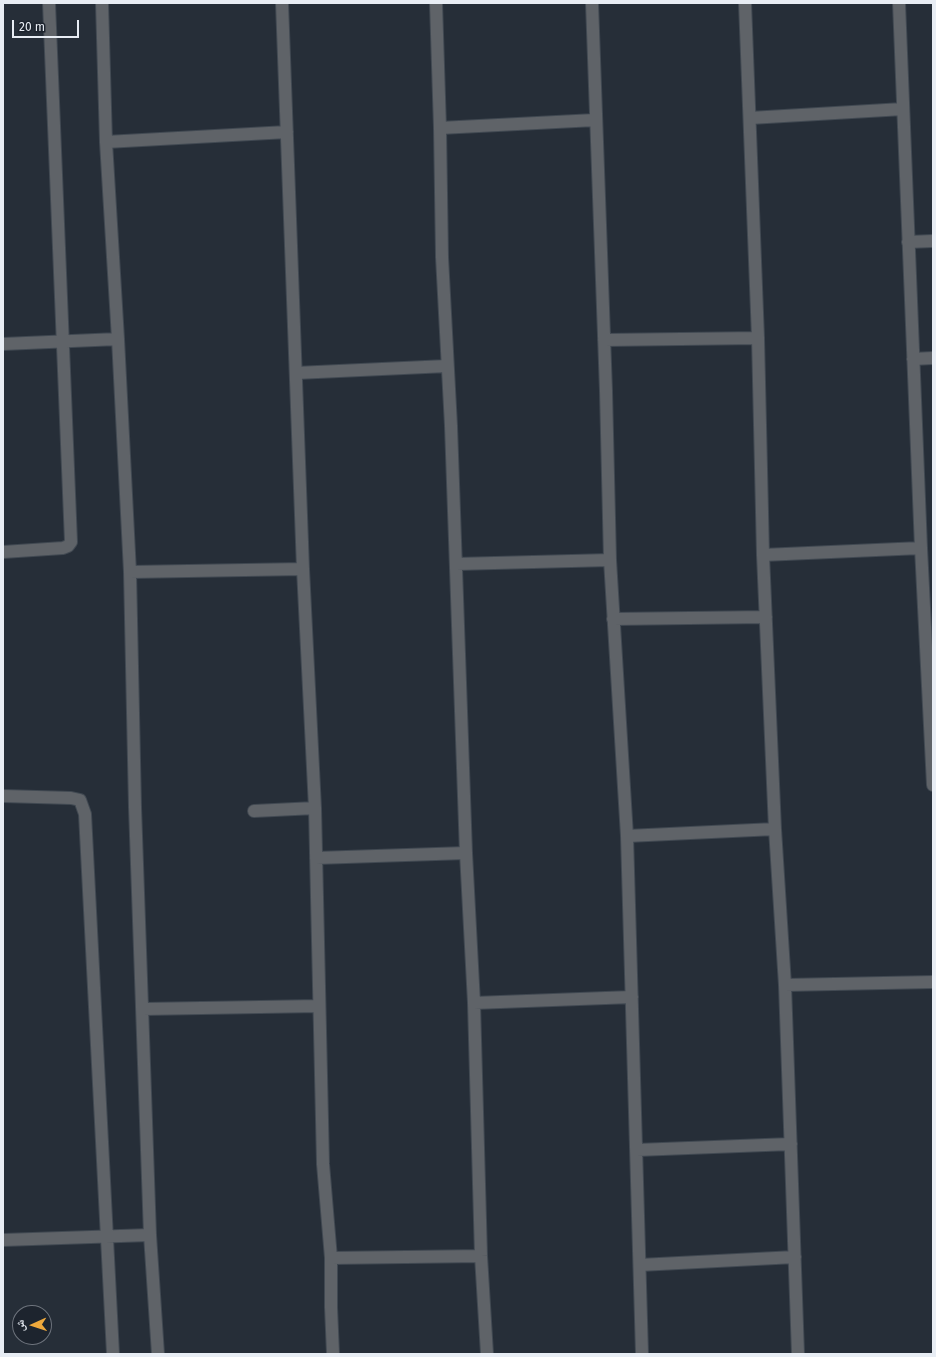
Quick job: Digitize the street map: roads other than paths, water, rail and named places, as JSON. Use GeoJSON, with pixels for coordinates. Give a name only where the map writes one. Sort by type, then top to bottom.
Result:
{"type":"FeatureCollection","features":[{"type":"Feature","properties":{"kind":"street"},"geometry":{"type":"LineString","coordinates":[[3,552],[58,548],[68,546],[71,542],[64,341],[49,3]]}},
{"type":"Feature","properties":{"kind":"street"},"geometry":{"type":"LineString","coordinates":[[102,3],[106,142],[130,572],[135,807],[150,1235],[158,1354]]}},
{"type":"Feature","properties":{"kind":"street"},"geometry":{"type":"LineString","coordinates":[[282,3],[303,569],[315,808],[323,1164],[332,1258],[331,1307],[333,1354]]}},
{"type":"Feature","properties":{"kind":"street"},"geometry":{"type":"LineString","coordinates":[[436,3],[442,257],[451,426],[466,853],[474,1002],[481,1256],[487,1354]]}},
{"type":"Feature","properties":{"kind":"street"},"geometry":{"type":"LineString","coordinates":[[592,3],[610,560],[627,836],[642,1354]]}},
{"type":"Feature","properties":{"kind":"street"},"geometry":{"type":"LineString","coordinates":[[746,3],[758,338],[763,555],[775,829],[785,985],[798,1354]]}},
{"type":"Feature","properties":{"kind":"street"},"geometry":{"type":"LineString","coordinates":[[899,3],[921,548],[933,785]]}},
{"type":"Feature","properties":{"kind":"street"},"geometry":{"type":"LineString","coordinates":[[750,118],[903,109]]}},
{"type":"Feature","properties":{"kind":"street"},"geometry":{"type":"LineString","coordinates":[[440,128],[595,120]]}},
{"type":"Feature","properties":{"kind":"street"},"geometry":{"type":"LineString","coordinates":[[106,142],[287,132]]}},
{"type":"Feature","properties":{"kind":"street"},"geometry":{"type":"LineString","coordinates":[[908,242],[933,240]]}},
{"type":"Feature","properties":{"kind":"street"},"geometry":{"type":"LineString","coordinates":[[604,340],[758,338]]}},
{"type":"Feature","properties":{"kind":"street"},"geometry":{"type":"LineString","coordinates":[[3,344],[118,339]]}},
{"type":"Feature","properties":{"kind":"street"},"geometry":{"type":"LineString","coordinates":[[913,359],[933,358]]}},
{"type":"Feature","properties":{"kind":"street"},"geometry":{"type":"LineString","coordinates":[[296,373],[447,366]]}},
{"type":"Feature","properties":{"kind":"street"},"geometry":{"type":"LineString","coordinates":[[763,555],[921,548]]}},
{"type":"Feature","properties":{"kind":"street"},"geometry":{"type":"LineString","coordinates":[[456,564],[610,560]]}},
{"type":"Feature","properties":{"kind":"street"},"geometry":{"type":"LineString","coordinates":[[130,572],[303,569]]}},
{"type":"Feature","properties":{"kind":"street"},"geometry":{"type":"LineString","coordinates":[[613,619],[766,617]]}},
{"type":"Feature","properties":{"kind":"street"},"geometry":{"type":"LineString","coordinates":[[3,796],[71,798],[80,800],[85,814],[113,1354]]}},
{"type":"Feature","properties":{"kind":"street"},"geometry":{"type":"LineString","coordinates":[[254,811],[315,808]]}},
{"type":"Feature","properties":{"kind":"street"},"geometry":{"type":"LineString","coordinates":[[627,836],[775,829]]}},
{"type":"Feature","properties":{"kind":"street"},"geometry":{"type":"LineString","coordinates":[[316,858],[466,853]]}},
{"type":"Feature","properties":{"kind":"street"},"geometry":{"type":"LineString","coordinates":[[785,985],[933,982]]}},
{"type":"Feature","properties":{"kind":"street"},"geometry":{"type":"LineString","coordinates":[[474,1002],[632,997]]}},
{"type":"Feature","properties":{"kind":"street"},"geometry":{"type":"LineString","coordinates":[[142,1010],[319,1006]]}},
{"type":"Feature","properties":{"kind":"street"},"geometry":{"type":"LineString","coordinates":[[637,1150],[791,1144]]}},
{"type":"Feature","properties":{"kind":"street"},"geometry":{"type":"LineString","coordinates":[[3,1240],[150,1235]]}},
{"type":"Feature","properties":{"kind":"street"},"geometry":{"type":"LineString","coordinates":[[332,1258],[481,1256]]}},
{"type":"Feature","properties":{"kind":"street"},"geometry":{"type":"LineString","coordinates":[[640,1265],[795,1257]]}}]}
